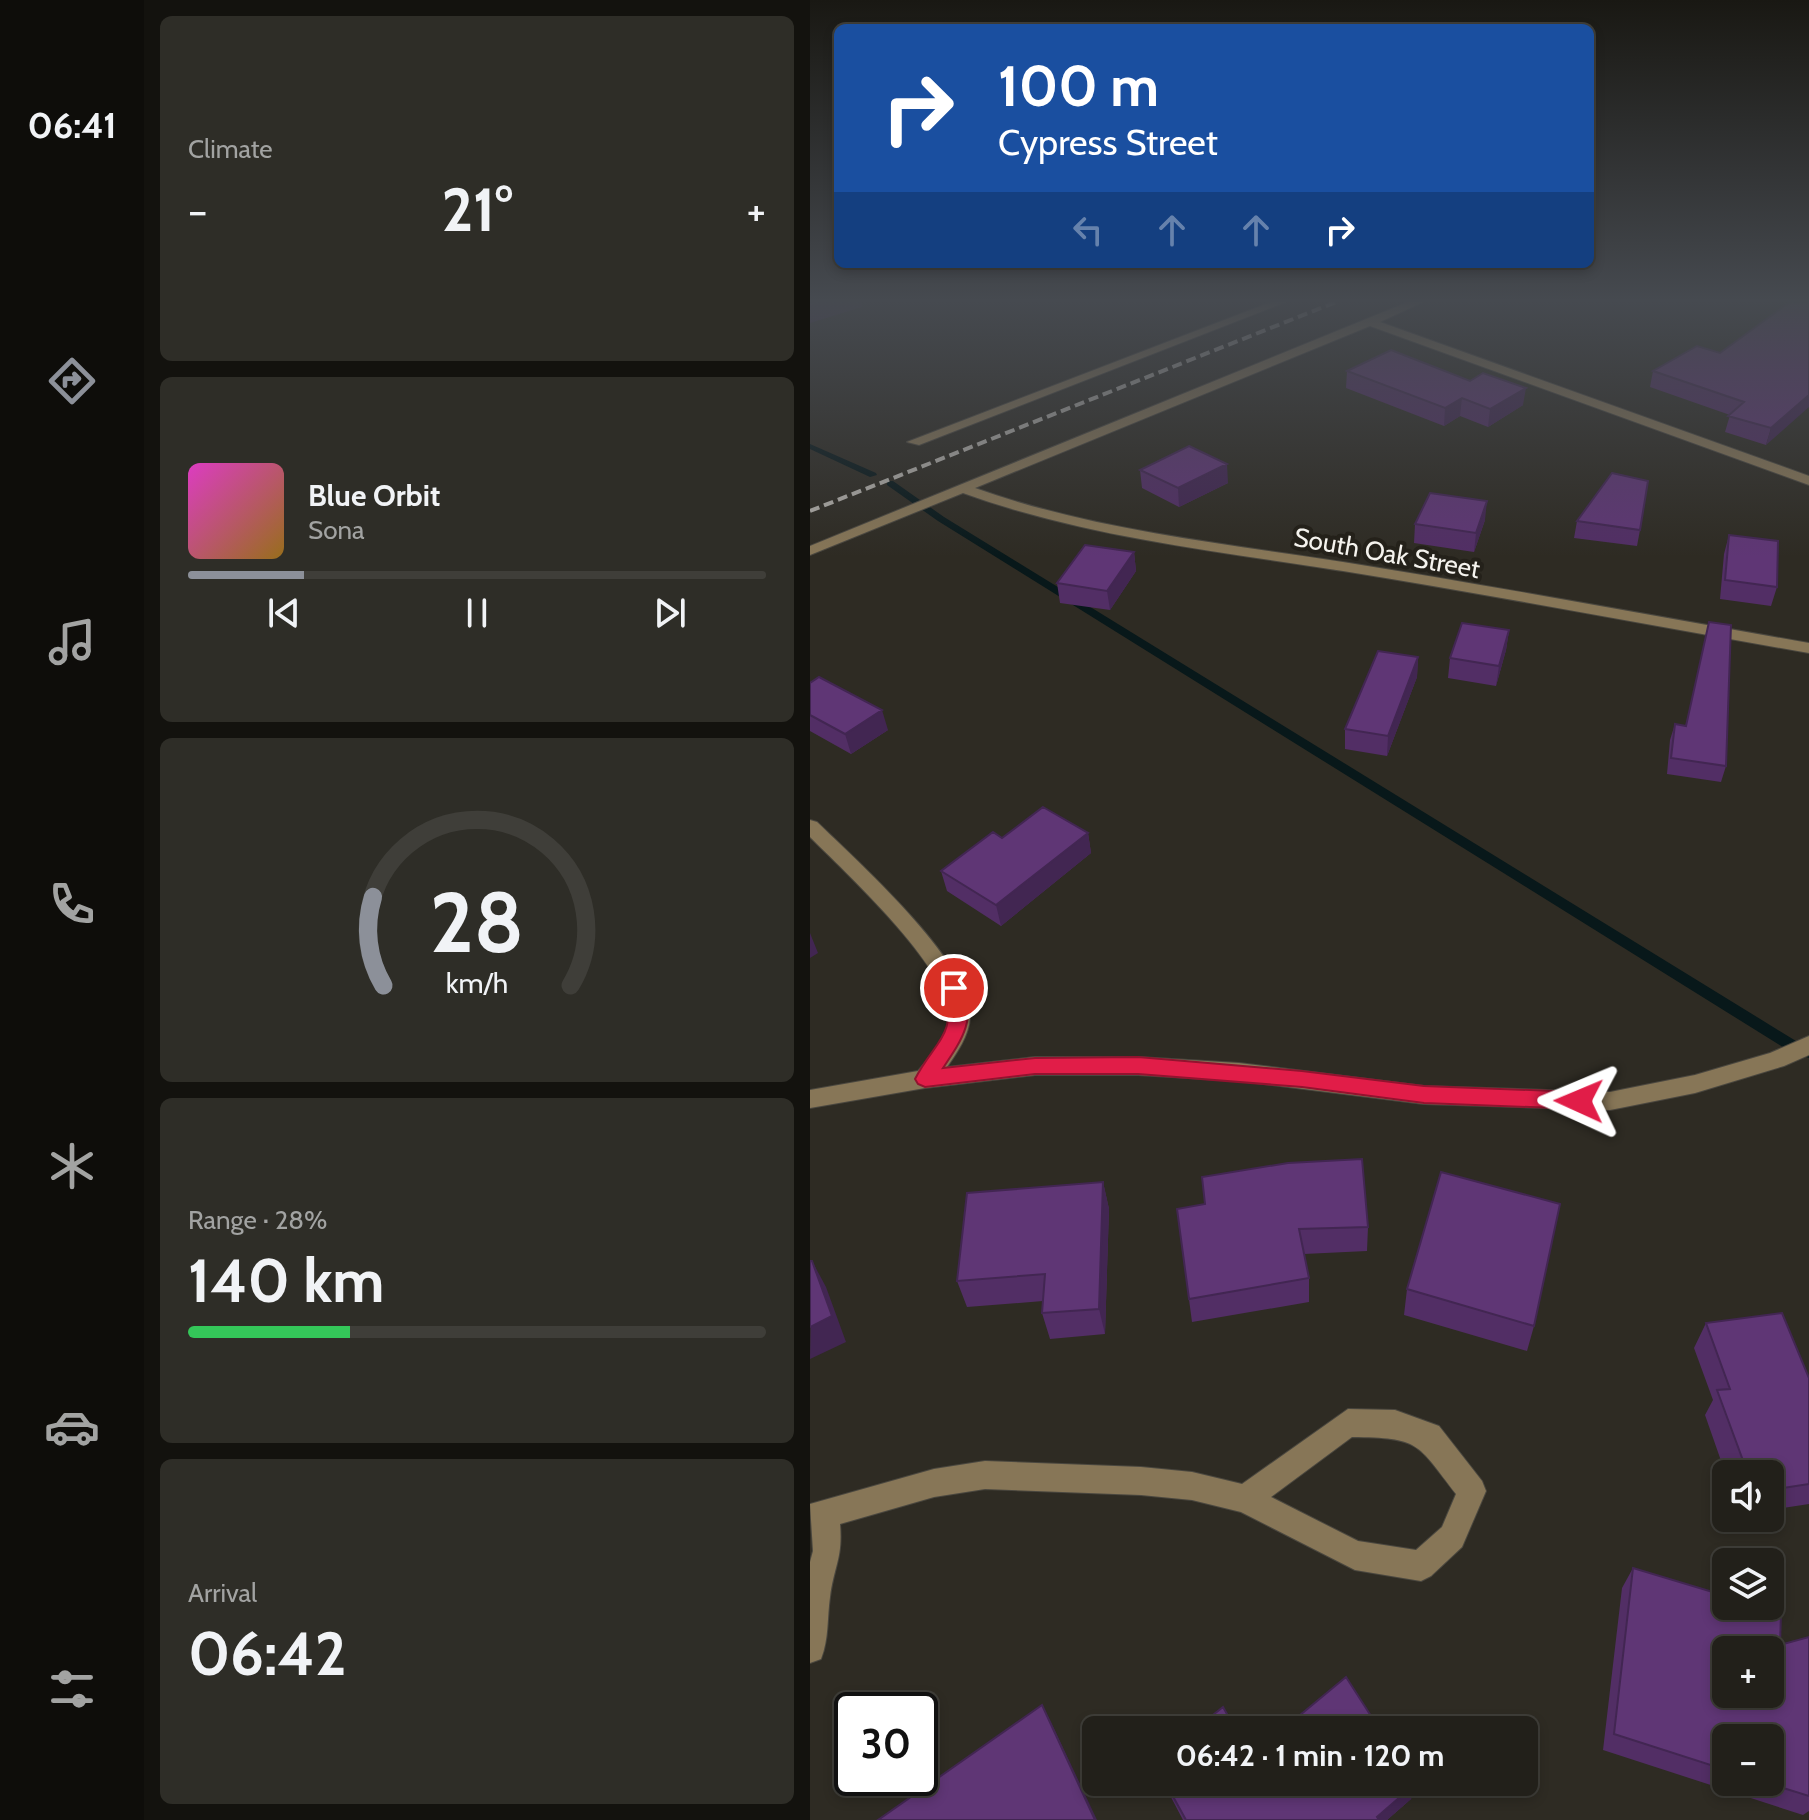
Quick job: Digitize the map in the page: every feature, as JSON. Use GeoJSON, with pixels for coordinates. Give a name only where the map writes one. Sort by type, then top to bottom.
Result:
{"type":"FeatureCollection","features":[{"type":"Feature","properties":{"kind":"street"},"geometry":{"type":"LineString","coordinates":[[914,442],[1058,387]]}},
{"type":"Feature","properties":{"kind":"street"},"geometry":{"type":"LineString","coordinates":[[810,551],[1209,387]]}},
{"type":"Feature","properties":{"kind":"street"},"geometry":{"type":"LineString","coordinates":[[1554,387],[1809,481]]}},
{"type":"Feature","properties":{"kind":"street","name":"South Oak Street"},"geometry":{"type":"LineString","coordinates":[[961,488],[1023,510],[1204,546],[1344,567],[1471,592],[1809,648]]}},
{"type":"Feature","properties":{"kind":"street"},"geometry":{"type":"LineString","coordinates":[[810,826],[881,898],[941,967],[954,988],[961,1012],[955,1035],[925,1079]]}},
{"type":"Feature","properties":{"kind":"street"},"geometry":{"type":"LineString","coordinates":[[810,1099],[925,1079],[1035,1066],[1138,1066],[1302,1079],[1424,1095],[1610,1101],[1695,1084],[1776,1060],[1809,1045]]}},
{"type":"Feature","properties":{"kind":"street"},"geometry":{"type":"LineString","coordinates":[[810,1648],[815,1595],[828,1551],[818,1515],[934,1483],[985,1475],[1192,1486],[1245,1499],[1355,1555],[1421,1566],[1452,1537],[1472,1491],[1429,1436],[1395,1424],[1348,1423],[1245,1499]]}},
{"type":"Feature","properties":{"kind":"building"},"geometry":{"type":"Polygon","coordinates":[[[1389,387],[1526,388],[1490,409],[1462,398],[1445,408],[1389,387]]]}},
{"type":"Feature","properties":{"kind":"building"},"geometry":{"type":"Polygon","coordinates":[[[1700,387],[1809,387],[1809,395],[1771,428],[1728,416],[1744,402],[1700,387]]]}},
{"type":"Feature","properties":{"kind":"building"},"geometry":{"type":"Polygon","coordinates":[[[1189,446],[1227,464],[1178,488],[1140,470],[1189,446]]]}},
{"type":"Feature","properties":{"kind":"building"},"geometry":{"type":"Polygon","coordinates":[[[1612,473],[1648,481],[1640,530],[1577,521],[1612,473]]]}},
{"type":"Feature","properties":{"kind":"building"},"geometry":{"type":"Polygon","coordinates":[[[1430,493],[1487,501],[1476,533],[1415,524],[1430,493]]]}},
{"type":"Feature","properties":{"kind":"building"},"geometry":{"type":"Polygon","coordinates":[[[1729,535],[1778,541],[1777,587],[1725,580],[1729,535]]]}},
{"type":"Feature","properties":{"kind":"building"},"geometry":{"type":"Polygon","coordinates":[[[1085,545],[1134,552],[1107,591],[1057,583],[1085,545]]]}},
{"type":"Feature","properties":{"kind":"building"},"geometry":{"type":"Polygon","coordinates":[[[1709,622],[1731,625],[1726,766],[1671,758],[1675,724],[1686,726],[1709,622]]]}},
{"type":"Feature","properties":{"kind":"building"},"geometry":{"type":"Polygon","coordinates":[[[1462,623],[1509,630],[1499,666],[1450,658],[1462,623]]]}},
{"type":"Feature","properties":{"kind":"building"},"geometry":{"type":"Polygon","coordinates":[[[1378,651],[1418,657],[1388,736],[1345,729],[1378,651]]]}},
{"type":"Feature","properties":{"kind":"building"},"geometry":{"type":"Polygon","coordinates":[[[819,677],[882,710],[845,734],[810,715],[810,683],[819,677]]]}},
{"type":"Feature","properties":{"kind":"building"},"geometry":{"type":"Polygon","coordinates":[[[1043,807],[1088,833],[996,905],[941,871],[993,832],[1002,838],[1043,807]]]}},
{"type":"Feature","properties":{"kind":"building"},"geometry":{"type":"Polygon","coordinates":[[[1362,1159],[1368,1227],[1299,1229],[1309,1278],[1189,1299],[1177,1209],[1205,1204],[1202,1177],[1288,1163],[1362,1159]]]}},
{"type":"Feature","properties":{"kind":"building"},"geometry":{"type":"Polygon","coordinates":[[[1441,1172],[1560,1204],[1534,1326],[1407,1289],[1441,1172]]]}},
{"type":"Feature","properties":{"kind":"building"},"geometry":{"type":"Polygon","coordinates":[[[1103,1182],[1099,1309],[1042,1313],[1045,1274],[957,1281],[967,1193],[1103,1182]]]}},
{"type":"Feature","properties":{"kind":"building"},"geometry":{"type":"Polygon","coordinates":[[[810,1261],[832,1316],[810,1327],[810,1261]]]}},
{"type":"Feature","properties":{"kind":"building"},"geometry":{"type":"Polygon","coordinates":[[[1782,1313],[1809,1378],[1809,1484],[1784,1488],[1784,1460],[1743,1460],[1717,1390],[1730,1389],[1706,1323],[1782,1313]]]}},
{"type":"Feature","properties":{"kind":"building"},"geometry":{"type":"Polygon","coordinates":[[[1633,1568],[1712,1592],[1712,1620],[1781,1620],[1780,1636],[1712,1636],[1712,1708],[1784,1708],[1784,1644],[1809,1637],[1809,1796],[1784,1788],[1784,1724],[1712,1724],[1712,1766],[1614,1734],[1633,1568]]]}},
{"type":"Feature","properties":{"kind":"building"},"geometry":{"type":"Polygon","coordinates":[[[1346,1677],[1371,1716],[1299,1716],[1346,1677]]]}},
{"type":"Feature","properties":{"kind":"building"},"geometry":{"type":"Polygon","coordinates":[[[1042,1705],[1095,1820],[878,1820],[912,1796],[938,1796],[938,1778],[1042,1705]]]}},
{"type":"Feature","properties":{"kind":"building"},"geometry":{"type":"Polygon","coordinates":[[[1223,1707],[1228,1716],[1212,1716],[1223,1707]]]}},
{"type":"Feature","properties":{"kind":"building"},"geometry":{"type":"Polygon","coordinates":[[[1173,1796],[1401,1796],[1377,1817],[1379,1820],[1186,1820],[1173,1796]]]}},
{"type":"Feature","properties":{"kind":"waterway"},"geometry":{"type":"LineString","coordinates":[[810,446],[873,475]]}},
{"type":"Feature","properties":{"kind":"waterway"},"geometry":{"type":"LineString","coordinates":[[890,483],[941,519],[1791,1045],[1809,1053]]}},
{"type":"Feature","properties":{"kind":"railway"},"geometry":{"type":"LineString","coordinates":[[810,511],[1122,387]]}},
{"type":"Feature","properties":{"kind":"route"},"geometry":{"type":"LineString","coordinates":[[954,988],[961,1012],[955,1035],[925,1079],[1035,1066],[1138,1066],[1239,1072],[1424,1095],[1579,1101]]}}]}
